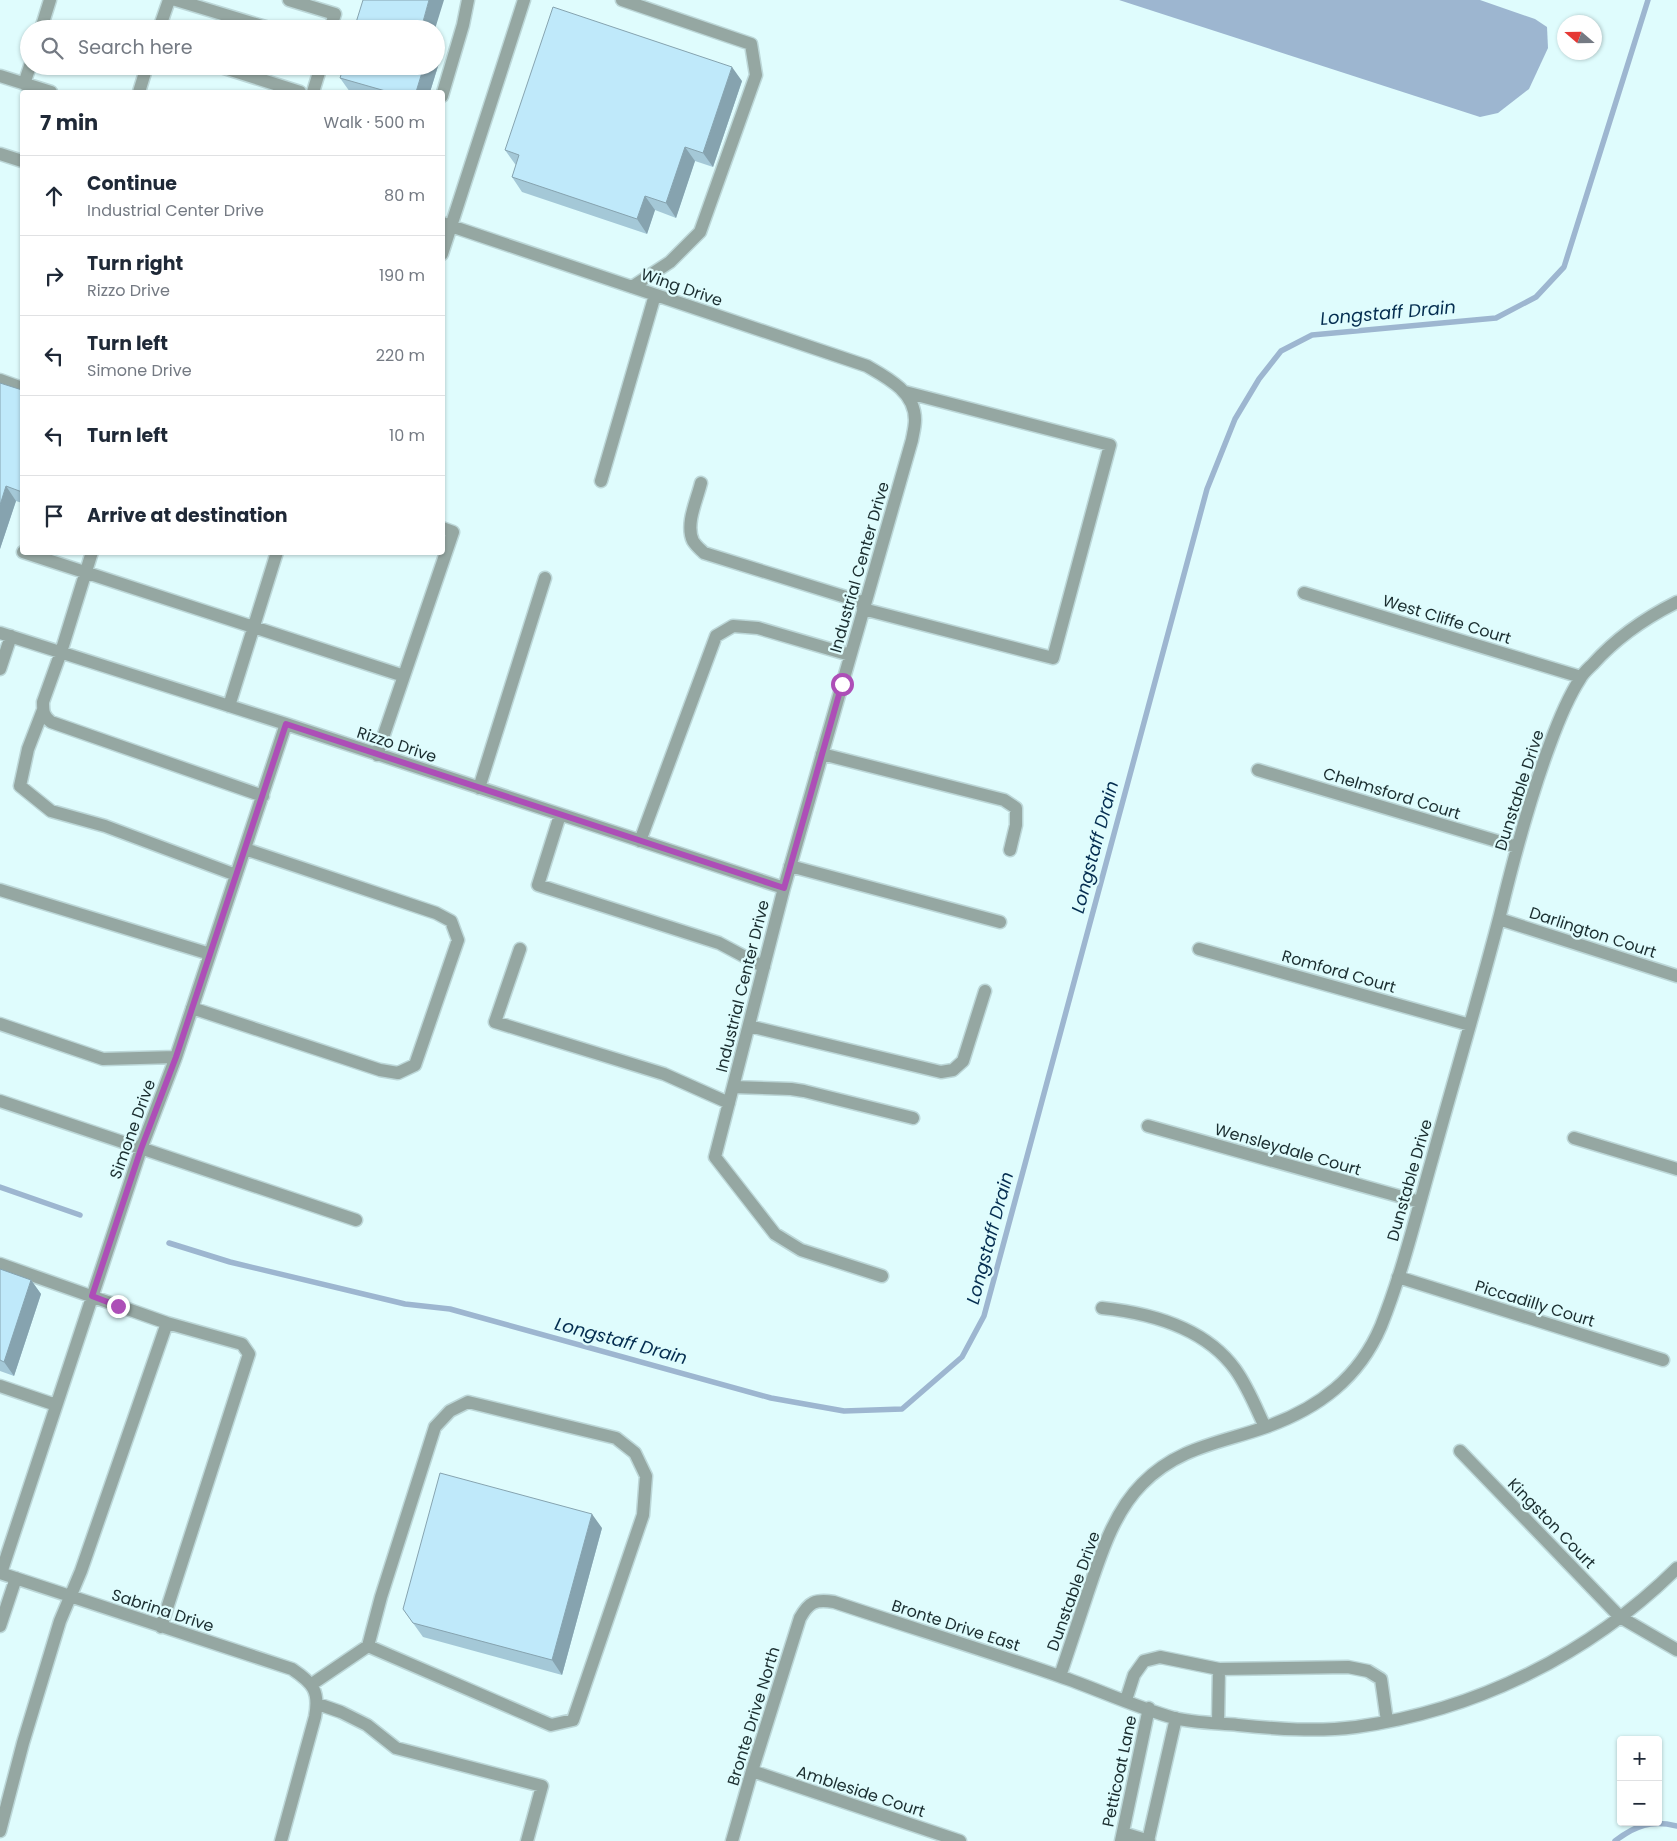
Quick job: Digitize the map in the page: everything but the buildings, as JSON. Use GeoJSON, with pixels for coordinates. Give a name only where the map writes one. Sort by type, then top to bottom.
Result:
{"type":"FeatureCollection","features":[{"type":"Feature","properties":{"kind":"street"},"geometry":{"type":"LineString","coordinates":[[44,20],[50,0]]}},
{"type":"Feature","properties":{"kind":"street"},"geometry":{"type":"LineString","coordinates":[[163,20],[169,0]]}},
{"type":"Feature","properties":{"kind":"street"},"geometry":{"type":"LineString","coordinates":[[176,0],[242,20]]}},
{"type":"Feature","properties":{"kind":"street"},"geometry":{"type":"LineString","coordinates":[[289,0],[335,14],[333,20]]}},
{"type":"Feature","properties":{"kind":"street"},"geometry":{"type":"LineString","coordinates":[[444,90],[468,0]]}},
{"type":"Feature","properties":{"kind":"street"},"geometry":{"type":"LineString","coordinates":[[447,225],[524,0]]}},
{"type":"Feature","properties":{"kind":"street"},"geometry":{"type":"LineString","coordinates":[[622,0],[751,44],[756,76],[700,232],[670,262],[632,287]]}},
{"type":"Feature","properties":{"kind":"street"},"geometry":{"type":"LineString","coordinates":[[24,84],[27,75]]}},
{"type":"Feature","properties":{"kind":"street"},"geometry":{"type":"LineString","coordinates":[[140,90],[144,75]]}},
{"type":"Feature","properties":{"kind":"street"},"geometry":{"type":"LineString","coordinates":[[246,75],[294,90]]}},
{"type":"Feature","properties":{"kind":"street"},"geometry":{"type":"LineString","coordinates":[[314,90],[318,75]]}},
{"type":"Feature","properties":{"kind":"street"},"geometry":{"type":"LineString","coordinates":[[0,76],[44,90]]}},
{"type":"Feature","properties":{"kind":"street"},"geometry":{"type":"LineString","coordinates":[[0,154],[20,160]]}},
{"type":"Feature","properties":{"kind":"street","name":"Wing Drive"},"geometry":{"type":"LineString","coordinates":[[447,225],[867,366],[888,378],[905,392]]}},
{"type":"Feature","properties":{"kind":"street"},"geometry":{"type":"LineString","coordinates":[[601,481],[655,295]]}},
{"type":"Feature","properties":{"kind":"street"},"geometry":{"type":"LineString","coordinates":[[0,380],[20,387]]}},
{"type":"Feature","properties":{"kind":"street"},"geometry":{"type":"LineString","coordinates":[[701,483],[692,519],[691,534],[694,543],[704,553],[864,606],[1052,658],[1110,445],[905,392]]}},
{"type":"Feature","properties":{"kind":"street","name":"Industrial Center Drive"},"geometry":{"type":"LineString","coordinates":[[882,1276],[801,1250],[774,1234],[715,1157],[790,866],[912,440],[915,419],[912,404],[905,392]]}},
{"type":"Feature","properties":{"kind":"street"},"geometry":{"type":"LineString","coordinates":[[377,755],[453,532],[445,529]]}},
{"type":"Feature","properties":{"kind":"street"},"geometry":{"type":"LineString","coordinates":[[31,555],[404,676]]}},
{"type":"Feature","properties":{"kind":"street"},"geometry":{"type":"LineString","coordinates":[[91,555],[61,652],[48,684],[43,710],[28,749],[20,786],[51,811],[105,826],[236,875]]}},
{"type":"Feature","properties":{"kind":"street"},"geometry":{"type":"LineString","coordinates":[[229,706],[276,555]]}},
{"type":"Feature","properties":{"kind":"street"},"geometry":{"type":"LineString","coordinates":[[479,788],[545,578]]}},
{"type":"Feature","properties":{"kind":"street","name":"West Cliffe Court"},"geometry":{"type":"LineString","coordinates":[[1304,593],[1581,677]]}},
{"type":"Feature","properties":{"kind":"street","name":"Dunstable Drive"},"geometry":{"type":"LineString","coordinates":[[1060,1676],[1101,1553],[1123,1508],[1141,1484],[1166,1465],[1190,1451],[1265,1427],[1297,1414],[1322,1400],[1340,1386],[1356,1368],[1380,1327],[1398,1277],[1420,1202],[1540,768],[1558,723],[1581,677],[1606,649],[1631,628],[1677,602]]}},
{"type":"Feature","properties":{"kind":"street"},"geometry":{"type":"LineString","coordinates":[[640,841],[716,636],[733,626],[758,628],[850,655]]}},
{"type":"Feature","properties":{"kind":"street"},"geometry":{"type":"LineString","coordinates":[[0,669],[6,635]]}},
{"type":"Feature","properties":{"kind":"street","name":"Rizzo Drive"},"geometry":{"type":"LineString","coordinates":[[6,635],[286,724],[784,888]]}},
{"type":"Feature","properties":{"kind":"street"},"geometry":{"type":"LineString","coordinates":[[43,710],[45,717],[51,722],[262,796]]}},
{"type":"Feature","properties":{"kind":"street","name":"Simone Drive"},"geometry":{"type":"LineString","coordinates":[[0,1573],[141,1149],[176,1057],[286,724]]}},
{"type":"Feature","properties":{"kind":"street"},"geometry":{"type":"LineString","coordinates":[[822,754],[1004,800],[1016,808],[1016,825],[1010,850]]}},
{"type":"Feature","properties":{"kind":"street","name":"Chelmsford Court"},"geometry":{"type":"LineString","coordinates":[[1258,770],[1517,847]]}},
{"type":"Feature","properties":{"kind":"street"},"geometry":{"type":"LineString","coordinates":[[560,815],[538,885],[719,943],[764,967]]}},
{"type":"Feature","properties":{"kind":"street"},"geometry":{"type":"LineString","coordinates":[[192,1008],[380,1070],[398,1073],[415,1065],[458,940],[451,921],[436,914],[244,850]]}},
{"type":"Feature","properties":{"kind":"street"},"geometry":{"type":"LineString","coordinates":[[790,866],[1000,922]]}},
{"type":"Feature","properties":{"kind":"street"},"geometry":{"type":"LineString","coordinates":[[0,890],[210,954]]}},
{"type":"Feature","properties":{"kind":"street","name":"Darlington Court"},"geometry":{"type":"LineString","coordinates":[[1499,919],[1677,976]]}},
{"type":"Feature","properties":{"kind":"street"},"geometry":{"type":"LineString","coordinates":[[520,949],[495,1022],[664,1074],[729,1103]]}},
{"type":"Feature","properties":{"kind":"street","name":"Romford Court"},"geometry":{"type":"LineString","coordinates":[[1199,949],[1470,1025]]}},
{"type":"Feature","properties":{"kind":"street"},"geometry":{"type":"LineString","coordinates":[[749,1026],[941,1072],[953,1070],[963,1061],[985,990]]}},
{"type":"Feature","properties":{"kind":"street"},"geometry":{"type":"LineString","coordinates":[[0,1024],[103,1059],[176,1057]]}},
{"type":"Feature","properties":{"kind":"street"},"geometry":{"type":"LineString","coordinates":[[733,1087],[804,1091],[913,1118]]}},
{"type":"Feature","properties":{"kind":"street"},"geometry":{"type":"LineString","coordinates":[[0,1101],[356,1220]]}},
{"type":"Feature","properties":{"kind":"street","name":"Wensleydale Court"},"geometry":{"type":"LineString","coordinates":[[1148,1126],[1420,1202]]}},
{"type":"Feature","properties":{"kind":"street"},"geometry":{"type":"LineString","coordinates":[[1574,1138],[1677,1168]]}},
{"type":"Feature","properties":{"kind":"street"},"geometry":{"type":"LineString","coordinates":[[0,1264],[167,1323],[242,1344],[249,1354],[161,1627]]}},
{"type":"Feature","properties":{"kind":"street","name":"Piccadilly Court"},"geometry":{"type":"LineString","coordinates":[[1398,1277],[1663,1360]]}},
{"type":"Feature","properties":{"kind":"street"},"geometry":{"type":"LineString","coordinates":[[1102,1308],[1146,1315],[1188,1331],[1213,1347],[1234,1368],[1244,1383],[1265,1427]]}},
{"type":"Feature","properties":{"kind":"street"},"geometry":{"type":"LineString","coordinates":[[0,1832],[23,1743],[60,1621],[81,1572],[167,1323]]}},
{"type":"Feature","properties":{"kind":"street"},"geometry":{"type":"LineString","coordinates":[[0,1386],[56,1405]]}},
{"type":"Feature","properties":{"kind":"street"},"geometry":{"type":"LineString","coordinates":[[281,1841],[318,1704],[312,1684],[368,1646],[381,1597],[435,1427],[450,1411],[468,1402],[616,1438],[635,1453],[646,1476],[643,1515],[574,1720],[551,1725],[368,1646]]}},
{"type":"Feature","properties":{"kind":"street","name":"Kingston Court"},"geometry":{"type":"LineString","coordinates":[[1460,1451],[1620,1618],[1677,1650]]}},
{"type":"Feature","properties":{"kind":"street","name":"Bronte Drive East"},"geometry":{"type":"LineString","coordinates":[[810,1604],[824,1601],[834,1602],[1060,1676],[1176,1718],[1269,1728],[1313,1729],[1354,1727],[1387,1721],[1465,1702],[1523,1678],[1590,1639],[1620,1618],[1677,1568]]}},
{"type":"Feature","properties":{"kind":"street","name":"Sabrina Drive"},"geometry":{"type":"LineString","coordinates":[[0,1573],[292,1669],[312,1684]]}},
{"type":"Feature","properties":{"kind":"street"},"geometry":{"type":"LineString","coordinates":[[0,1626],[16,1578]]}},
{"type":"Feature","properties":{"kind":"street","name":"Bronte Drive North"},"geometry":{"type":"LineString","coordinates":[[732,1841],[800,1618],[810,1604]]}},
{"type":"Feature","properties":{"kind":"street"},"geometry":{"type":"LineString","coordinates":[[1126,1700],[1134,1675],[1144,1661],[1160,1657],[1219,1669],[1348,1667],[1368,1671],[1381,1679],[1387,1721]]}},
{"type":"Feature","properties":{"kind":"street"},"geometry":{"type":"LineString","coordinates":[[1218,1723],[1219,1669]]}},
{"type":"Feature","properties":{"kind":"street"},"geometry":{"type":"LineString","coordinates":[[318,1704],[341,1712],[367,1725],[396,1748],[542,1786],[527,1841]]}},
{"type":"Feature","properties":{"kind":"street","name":"Petticoat Lane"},"geometry":{"type":"LineString","coordinates":[[1122,1837],[1149,1708]]}},
{"type":"Feature","properties":{"kind":"street"},"geometry":{"type":"LineString","coordinates":[[1122,1837],[1148,1841],[1176,1718]]}},
{"type":"Feature","properties":{"kind":"street","name":"Ambleside Court"},"geometry":{"type":"LineString","coordinates":[[752,1771],[960,1841]]}},
{"type":"Feature","properties":{"kind":"water"},"geometry":{"type":"Polygon","coordinates":[[[1119,0],[1480,0],[1535,19],[1547,27],[1548,48],[1529,89],[1498,113],[1480,117],[1119,0]]]}},
{"type":"Feature","properties":{"kind":"waterway","name":"Longstaff Drain"},"geometry":{"type":"LineString","coordinates":[[169,1243],[230,1262],[405,1304],[450,1309],[771,1398],[844,1411],[902,1409],[962,1357],[984,1316],[1207,489],[1235,419],[1259,379],[1281,351],[1312,335],[1496,318],[1536,297],[1564,267],[1648,0]]}},
{"type":"Feature","properties":{"kind":"waterway"},"geometry":{"type":"LineString","coordinates":[[0,1187],[80,1215]]}},
{"type":"Feature","properties":{"kind":"waterway"},"geometry":{"type":"LineString","coordinates":[[1615,1841],[1630,1831],[1644,1825],[1668,1824],[1677,1826]]}},
{"type":"Feature","properties":{"kind":"route"},"geometry":{"type":"LineString","coordinates":[[118,1306],[92,1296],[141,1149],[176,1057],[286,724],[784,888],[842,684]]}}]}
